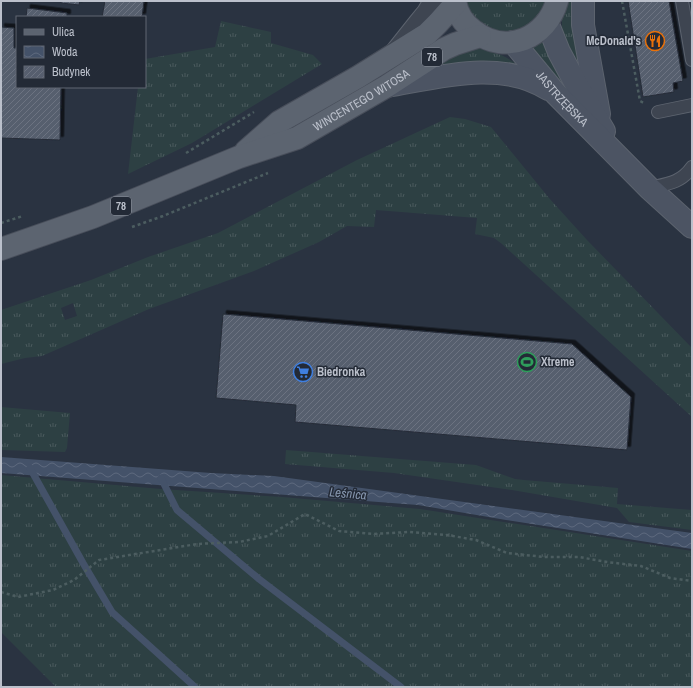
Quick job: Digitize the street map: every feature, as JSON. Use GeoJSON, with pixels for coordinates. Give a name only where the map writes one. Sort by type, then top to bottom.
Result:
{"type":"FeatureCollection","features":[{"type":"Feature","properties":{"kind":"main road","name":"78"},"geometry":{"type":"LineString","coordinates":[[448,2],[466,24],[480,36],[496,42],[513,42],[534,34],[547,22],[552,16],[557,1]]}},
{"type":"Feature","properties":{"kind":"main road"},"geometry":{"type":"LineString","coordinates":[[583,1],[583,25],[601,125]]}},
{"type":"Feature","properties":{"kind":"main road","name":"WINCENTEGO WITOSA"},"geometry":{"type":"LineString","coordinates":[[239,157],[279,122],[395,55],[427,34],[438,23],[448,2]]}},
{"type":"Feature","properties":{"kind":"main road","name":"JASTRZĘBSKA"},"geometry":{"type":"LineString","coordinates":[[547,22],[559,52],[615,152]]}},
{"type":"Feature","properties":{"kind":"main road","name":"WINCENTEGO WITOSA"},"geometry":{"type":"LineString","coordinates":[[1,249],[93,217],[239,157],[298,138],[387,86],[444,49],[480,36]]}},
{"type":"Feature","properties":{"kind":"main road","name":"JASTRZĘBSKA"},"geometry":{"type":"LineString","coordinates":[[513,42],[556,94],[649,188],[692,227]]}},
{"type":"Feature","properties":{"kind":"main road"},"geometry":{"type":"LineString","coordinates":[[387,86],[466,73],[501,73],[522,76],[538,83],[556,94]]}},
{"type":"Feature","properties":{"kind":"lane"},"geometry":{"type":"LineString","coordinates":[[682,1],[692,60]]}},
{"type":"Feature","properties":{"kind":"lane"},"geometry":{"type":"LineString","coordinates":[[658,112],[692,105]]}},
{"type":"Feature","properties":{"kind":"lane"},"geometry":{"type":"LineString","coordinates":[[649,188],[680,180],[692,167]]}},
{"type":"Feature","properties":{"kind":"path"},"geometry":{"type":"LineString","coordinates":[[622,1],[640,101],[658,112]]}},
{"type":"Feature","properties":{"kind":"path"},"geometry":{"type":"LineString","coordinates":[[179,156],[192,150],[257,110]]}},
{"type":"Feature","properties":{"kind":"path"},"geometry":{"type":"LineString","coordinates":[[127,229],[269,173]]}},
{"type":"Feature","properties":{"kind":"path"},"geometry":{"type":"LineString","coordinates":[[1,223],[30,213]]}},
{"type":"Feature","properties":{"kind":"path"},"geometry":{"type":"LineString","coordinates":[[1,592],[18,598],[53,590],[74,580],[99,560],[197,544],[239,542],[268,536],[305,514],[339,531],[373,534],[409,532],[447,535],[476,540],[507,553],[544,557],[580,557],[641,566],[670,578],[692,581]]}},
{"type":"Feature","properties":{"kind":"green space"},"geometry":{"type":"Polygon","coordinates":[[[466,1],[545,1],[541,11],[534,20],[518,31],[508,33],[488,29],[479,22],[471,12],[466,1]]]}},
{"type":"Feature","properties":{"kind":"green space"},"geometry":{"type":"Polygon","coordinates":[[[567,1],[575,1],[585,78],[562,34],[562,19],[567,1]]]}},
{"type":"Feature","properties":{"kind":"green space"},"geometry":{"type":"Polygon","coordinates":[[[221,21],[271,32],[271,43],[313,55],[322,64],[192,143],[128,174],[138,88],[146,88],[146,59],[215,47],[221,21]]]}},
{"type":"Feature","properties":{"kind":"green space"},"geometry":{"type":"Polygon","coordinates":[[[543,41],[567,86],[565,88],[533,48],[543,41]]]}},
{"type":"Feature","properties":{"kind":"green space"},"geometry":{"type":"Polygon","coordinates":[[[476,48],[503,56],[517,65],[517,67],[444,69],[440,60],[476,48]]]}},
{"type":"Feature","properties":{"kind":"green space"},"geometry":{"type":"Polygon","coordinates":[[[450,117],[465,119],[491,127],[549,198],[587,240],[692,348],[692,417],[502,244],[494,238],[475,234],[477,218],[376,210],[374,227],[347,226],[319,242],[254,271],[149,309],[42,356],[25,358],[1,364],[1,310],[91,280],[148,257],[218,233],[357,160],[450,117]],[[73,303],[61,308],[65,320],[77,316],[73,303]]]}},
{"type":"Feature","properties":{"kind":"green space"},"geometry":{"type":"Polygon","coordinates":[[[1,407],[70,413],[67,448],[65,452],[1,450],[1,407]]]}},
{"type":"Feature","properties":{"kind":"green space"},"geometry":{"type":"Polygon","coordinates":[[[286,450],[476,465],[515,479],[618,488],[617,504],[692,510],[692,530],[629,522],[617,508],[512,490],[394,473],[285,464],[286,450]]]}},
{"type":"Feature","properties":{"kind":"green space"},"geometry":{"type":"Polygon","coordinates":[[[1,475],[420,509],[692,551],[692,687],[56,687],[1,632],[1,475]]]}},
{"type":"Feature","properties":{"kind":"water","name":"Leśnica"},"geometry":{"type":"Polygon","coordinates":[[[1,457],[211,473],[274,476],[692,533],[692,549],[418,505],[1,473],[1,457]]]}},
{"type":"Feature","properties":{"kind":"building"},"geometry":{"type":"Polygon","coordinates":[[[61,1],[80,1],[79,5],[61,3],[61,1]]]}},
{"type":"Feature","properties":{"kind":"building"},"geometry":{"type":"Polygon","coordinates":[[[105,1],[144,1],[142,16],[102,16],[105,1]]]}},
{"type":"Feature","properties":{"kind":"building","name":"McDonald's"},"geometry":{"type":"Polygon","coordinates":[[[628,1],[669,1],[683,81],[673,83],[674,92],[643,97],[628,1]]]}},
{"type":"Feature","properties":{"kind":"building"},"geometry":{"type":"Polygon","coordinates":[[[27,8],[67,13],[67,16],[26,16],[27,8]]]}},
{"type":"Feature","properties":{"kind":"building"},"geometry":{"type":"Polygon","coordinates":[[[1,27],[14,28],[14,48],[16,48],[16,88],[61,88],[60,140],[1,138],[1,27]]]}},
{"type":"Feature","properties":{"kind":"building"},"geometry":{"type":"Polygon","coordinates":[[[223,314],[572,344],[631,397],[627,450],[295,422],[296,405],[216,398],[223,314]]]}},
{"type":"Feature","properties":{"kind":"waterway"},"geometry":{"type":"LineString","coordinates":[[30,468],[112,612],[195,687]]}},
{"type":"Feature","properties":{"kind":"waterway"},"geometry":{"type":"LineString","coordinates":[[161,478],[177,510],[259,579],[401,687]]}},
{"type":"Feature","properties":{"kind":"place","name":"McDonald's"},"geometry":{"type":"Point","coordinates":[655,41]}},
{"type":"Feature","properties":{"kind":"place","name":"Xtreme"},"geometry":{"type":"Point","coordinates":[527,362]}},
{"type":"Feature","properties":{"kind":"place","name":"Biedronka"},"geometry":{"type":"Point","coordinates":[303,372]}}]}
